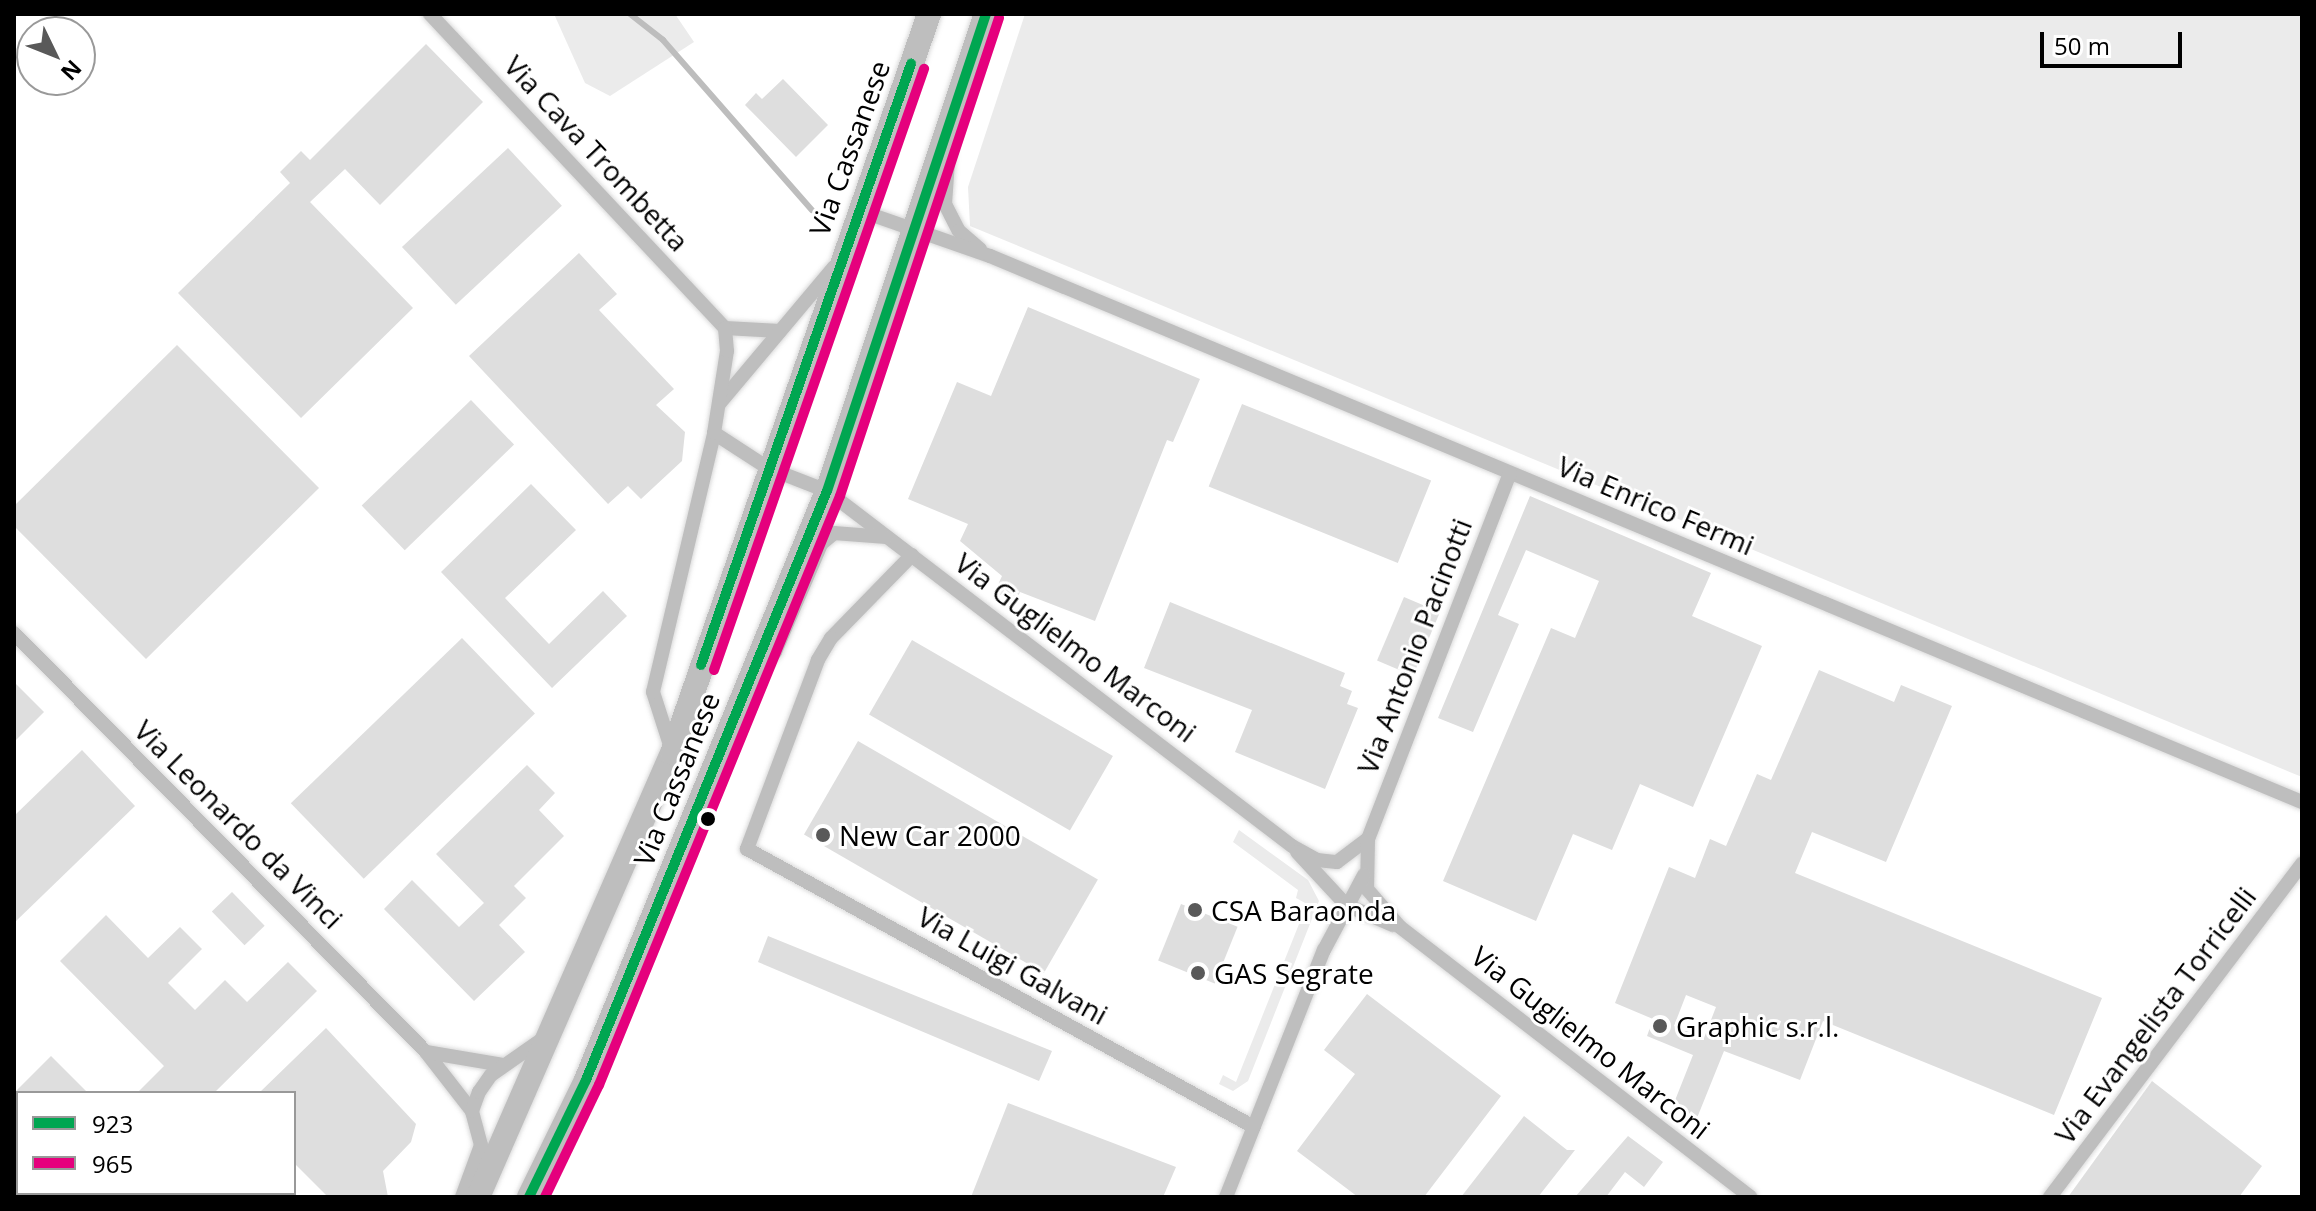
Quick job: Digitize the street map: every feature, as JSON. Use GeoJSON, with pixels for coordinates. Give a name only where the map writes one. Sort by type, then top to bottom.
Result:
{"type":"FeatureCollection","features":[{"type":"Feature","properties":{"kind":"main road","name":"Via Cassanese"},"geometry":{"type":"LineString","coordinates":[[478,1197],[554,1030],[672,753],[841,258],[929,14]]}},
{"type":"Feature","properties":{"kind":"main road","name":"Via Cassanese"},"geometry":{"type":"LineString","coordinates":[[529,1197],[586,1080],[827,491],[986,14]]}},
{"type":"Feature","properties":{"kind":"street","name":"Via Cava Trombetta"},"geometry":{"type":"LineString","coordinates":[[430,14],[725,328]]}},
{"type":"Feature","properties":{"kind":"street","name":"Via Enrico Fermi"},"geometry":{"type":"LineString","coordinates":[[949,122],[945,204],[959,231],[990,256]]}},
{"type":"Feature","properties":{"kind":"street","name":"Via Enrico Fermi"},"geometry":{"type":"LineString","coordinates":[[858,210],[990,256],[2302,802]]}},
{"type":"Feature","properties":{"kind":"street"},"geometry":{"type":"LineString","coordinates":[[718,405],[841,258]]}},
{"type":"Feature","properties":{"kind":"street"},"geometry":{"type":"LineString","coordinates":[[672,753],[653,692],[714,433],[727,351],[725,328],[780,331]]}},
{"type":"Feature","properties":{"kind":"street","name":"Via Guglielmo Marconi"},"geometry":{"type":"LineString","coordinates":[[714,433],[768,468],[827,491],[1292,846],[1317,860],[1337,862],[1368,839]]}},
{"type":"Feature","properties":{"kind":"street","name":"Via Antonio Pacinotti"},"geometry":{"type":"LineString","coordinates":[[1368,839],[1510,473]]}},
{"type":"Feature","properties":{"kind":"street"},"geometry":{"type":"LineString","coordinates":[[751,675],[775,652],[821,544],[834,533],[888,537]]}},
{"type":"Feature","properties":{"kind":"street","name":"Via Luigi Galvani"},"geometry":{"type":"LineString","coordinates":[[912,555],[831,638],[818,660],[747,849],[1254,1127]]}},
{"type":"Feature","properties":{"kind":"street","name":"Via Leonardo da Vinci"},"geometry":{"type":"LineString","coordinates":[[14,633],[426,1052],[472,1111]]}},
{"type":"Feature","properties":{"kind":"street"},"geometry":{"type":"LineString","coordinates":[[1226,1197],[1346,905],[1364,875],[1368,839]]}},
{"type":"Feature","properties":{"kind":"street","name":"Via Guglielmo Marconi"},"geometry":{"type":"LineString","coordinates":[[1292,846],[1346,905],[1400,927]]}},
{"type":"Feature","properties":{"kind":"street","name":"Via Evangelista Torricelli"},"geometry":{"type":"LineString","coordinates":[[2050,1197],[2302,864]]}},
{"type":"Feature","properties":{"kind":"street","name":"Via Guglielmo Marconi"},"geometry":{"type":"LineString","coordinates":[[1364,875],[1376,904],[1400,927],[1750,1197]]}},
{"type":"Feature","properties":{"kind":"street"},"geometry":{"type":"LineString","coordinates":[[462,1197],[481,1145],[472,1111],[484,1085],[503,1065],[554,1030]]}},
{"type":"Feature","properties":{"kind":"street"},"geometry":{"type":"LineString","coordinates":[[426,1052],[503,1065]]}},
{"type":"Feature","properties":{"kind":"shaded area"},"geometry":{"type":"Polygon","coordinates":[[[554,14],[675,14],[694,42],[610,96],[585,83],[554,14]]]}},
{"type":"Feature","properties":{"kind":"shaded area"},"geometry":{"type":"Polygon","coordinates":[[[1025,14],[2302,14],[2302,777],[970,226],[968,187],[1025,14]]]}},
{"type":"Feature","properties":{"kind":"shaded area"},"geometry":{"type":"Polygon","coordinates":[[[1239,830],[1308,880],[1319,901],[1248,1081],[1233,1091],[1219,1084],[1223,1075],[1236,1082],[1307,904],[1296,898],[1298,890],[1233,842],[1239,830]]]}},
{"type":"Feature","properties":{"kind":"building"},"geometry":{"type":"Polygon","coordinates":[[[426,44],[483,102],[380,205],[345,169],[310,202],[413,308],[301,418],[178,293],[290,183],[280,172],[301,151],[310,160],[426,44]]]}},
{"type":"Feature","properties":{"kind":"building"},"geometry":{"type":"Polygon","coordinates":[[[783,79],[828,125],[796,157],[745,105],[756,93],[762,99],[783,79]]]}},
{"type":"Feature","properties":{"kind":"building"},"geometry":{"type":"Polygon","coordinates":[[[508,148],[562,206],[456,305],[402,247],[508,148]]]}},
{"type":"Feature","properties":{"kind":"building"},"geometry":{"type":"Polygon","coordinates":[[[579,253],[617,294],[599,310],[674,389],[656,405],[685,432],[682,461],[641,499],[628,486],[608,504],[469,356],[579,253]]]}},
{"type":"Feature","properties":{"kind":"building"},"geometry":{"type":"Polygon","coordinates":[[[1028,307],[1200,379],[1173,442],[1167,440],[1095,621],[1020,592],[1014,606],[995,591],[1002,576],[960,541],[968,524],[908,499],[957,382],[991,396],[1028,307]]]}},
{"type":"Feature","properties":{"kind":"building"},"geometry":{"type":"Polygon","coordinates":[[[177,345],[319,488],[146,659],[14,526],[14,506],[177,345]]]}},
{"type":"Feature","properties":{"kind":"building"},"geometry":{"type":"Polygon","coordinates":[[[471,400],[514,445],[405,550],[362,506],[471,400]]]}},
{"type":"Feature","properties":{"kind":"building"},"geometry":{"type":"Polygon","coordinates":[[[1242,404],[1431,480],[1398,563],[1209,487],[1242,404]]]}},
{"type":"Feature","properties":{"kind":"building"},"geometry":{"type":"Polygon","coordinates":[[[531,484],[576,530],[505,598],[549,644],[603,591],[627,616],[552,688],[441,572],[531,484]]]}},
{"type":"Feature","properties":{"kind":"building"},"geometry":{"type":"Polygon","coordinates":[[[1530,496],[1711,573],[1692,616],[1762,646],[1693,807],[1640,784],[1612,850],[1573,834],[1536,921],[1443,881],[1551,628],[1575,638],[1599,581],[1526,550],[1498,615],[1519,624],[1473,732],[1438,718],[1530,496]]]}},
{"type":"Feature","properties":{"kind":"building"},"geometry":{"type":"Polygon","coordinates":[[[1404,597],[1440,612],[1413,676],[1377,661],[1404,597]]]}},
{"type":"Feature","properties":{"kind":"building"},"geometry":{"type":"Polygon","coordinates":[[[1170,602],[1345,673],[1340,686],[1352,691],[1347,704],[1358,708],[1325,789],[1235,752],[1252,710],[1144,668],[1170,602]]]}},
{"type":"Feature","properties":{"kind":"building"},"geometry":{"type":"Polygon","coordinates":[[[462,638],[535,714],[364,879],[291,803],[462,638]]]}},
{"type":"Feature","properties":{"kind":"building"},"geometry":{"type":"Polygon","coordinates":[[[912,640],[1113,756],[1070,830],[869,714],[912,640]]]}},
{"type":"Feature","properties":{"kind":"building"},"geometry":{"type":"Polygon","coordinates":[[[1819,670],[1894,702],[1901,685],[1952,706],[1886,862],[1812,832],[1795,873],[2102,998],[2054,1115],[1823,1021],[1800,1080],[1724,1051],[1697,1118],[1672,1108],[1693,1055],[1647,1036],[1653,1019],[1615,1003],[1669,867],[1695,878],[1710,839],[1726,846],[1757,774],[1771,780],[1819,670]],[[1686,995],[1674,1026],[1704,1038],[1716,1007],[1686,995]]]}},
{"type":"Feature","properties":{"kind":"building"},"geometry":{"type":"Polygon","coordinates":[[[14,682],[44,712],[14,742],[14,682]]]}},
{"type":"Feature","properties":{"kind":"building"},"geometry":{"type":"Polygon","coordinates":[[[858,741],[1098,880],[1044,973],[804,835],[858,741]]]}},
{"type":"Feature","properties":{"kind":"building"},"geometry":{"type":"Polygon","coordinates":[[[82,750],[135,806],[14,923],[14,816],[82,750]]]}},
{"type":"Feature","properties":{"kind":"building"},"geometry":{"type":"Polygon","coordinates":[[[527,765],[555,793],[539,810],[564,836],[514,886],[526,898],[499,925],[525,952],[474,1001],[384,909],[412,880],[459,927],[484,903],[436,854],[527,765]]]}},
{"type":"Feature","properties":{"kind":"building"},"geometry":{"type":"Polygon","coordinates":[[[232,892],[265,926],[245,945],[212,911],[232,892]]]}},
{"type":"Feature","properties":{"kind":"building"},"geometry":{"type":"Polygon","coordinates":[[[1181,904],[1238,927],[1215,983],[1158,961],[1181,904]]]}},
{"type":"Feature","properties":{"kind":"building"},"geometry":{"type":"Polygon","coordinates":[[[106,915],[148,958],[180,927],[202,949],[168,983],[195,1010],[225,980],[247,1002],[288,962],[317,991],[216,1091],[139,1091],[164,1066],[60,961],[106,915]]]}},
{"type":"Feature","properties":{"kind":"building"},"geometry":{"type":"Polygon","coordinates":[[[768,936],[1052,1051],[1039,1081],[758,962],[768,936]]]}},
{"type":"Feature","properties":{"kind":"building"},"geometry":{"type":"Polygon","coordinates":[[[1367,994],[1501,1096],[1424,1197],[1358,1197],[1297,1151],[1355,1074],[1324,1050],[1367,994]]]}},
{"type":"Feature","properties":{"kind":"building"},"geometry":{"type":"Polygon","coordinates":[[[326,1028],[416,1124],[411,1142],[383,1171],[388,1197],[328,1197],[296,1165],[296,1091],[261,1091],[326,1028]]]}},
{"type":"Feature","properties":{"kind":"building"},"geometry":{"type":"Polygon","coordinates":[[[51,1056],[86,1091],[16,1091],[51,1056]]]}},
{"type":"Feature","properties":{"kind":"building"},"geometry":{"type":"Polygon","coordinates":[[[2152,1081],[2262,1166],[2239,1197],[2068,1197],[2152,1081]]]}},
{"type":"Feature","properties":{"kind":"building"},"geometry":{"type":"Polygon","coordinates":[[[1008,1103],[1176,1167],[1163,1197],[971,1197],[1008,1103]]]}},
{"type":"Feature","properties":{"kind":"building"},"geometry":{"type":"Polygon","coordinates":[[[1524,1116],[1567,1150],[1575,1150],[1538,1197],[1461,1197],[1524,1116]]]}},
{"type":"Feature","properties":{"kind":"building"},"geometry":{"type":"Polygon","coordinates":[[[1628,1136],[1663,1162],[1644,1187],[1625,1172],[1606,1197],[1575,1197],[1628,1136]]]}},
{"type":"Feature","properties":{"kind":"waterway"},"geometry":{"type":"LineString","coordinates":[[630,14],[663,40],[812,210]]}},
{"type":"Feature","properties":{"kind":"transit line","name":"923"},"geometry":{"type":"LineString","coordinates":[[529,1197],[586,1080],[827,491],[986,14]]}},
{"type":"Feature","properties":{"kind":"transit line","name":"965"},"geometry":{"type":"LineString","coordinates":[[545,1197],[599,1085],[840,496],[999,18]]}},
{"type":"Feature","properties":{"kind":"transit line","name":"923"},"geometry":{"type":"LineString","coordinates":[[701,665],[911,64]]}},
{"type":"Feature","properties":{"kind":"transit line","name":"965"},"geometry":{"type":"LineString","coordinates":[[714,670],[924,69]]}},
{"type":"Feature","properties":{"kind":"place","name":"New Car 2000"},"geometry":{"type":"Point","coordinates":[823,835]}},
{"type":"Feature","properties":{"kind":"place","name":"CSA Baraonda"},"geometry":{"type":"Point","coordinates":[1195,910]}},
{"type":"Feature","properties":{"kind":"place","name":"GAS Segrate"},"geometry":{"type":"Point","coordinates":[1198,973]}},
{"type":"Feature","properties":{"kind":"place","name":"Graphic s.r.l."},"geometry":{"type":"Point","coordinates":[1660,1026]}}]}
